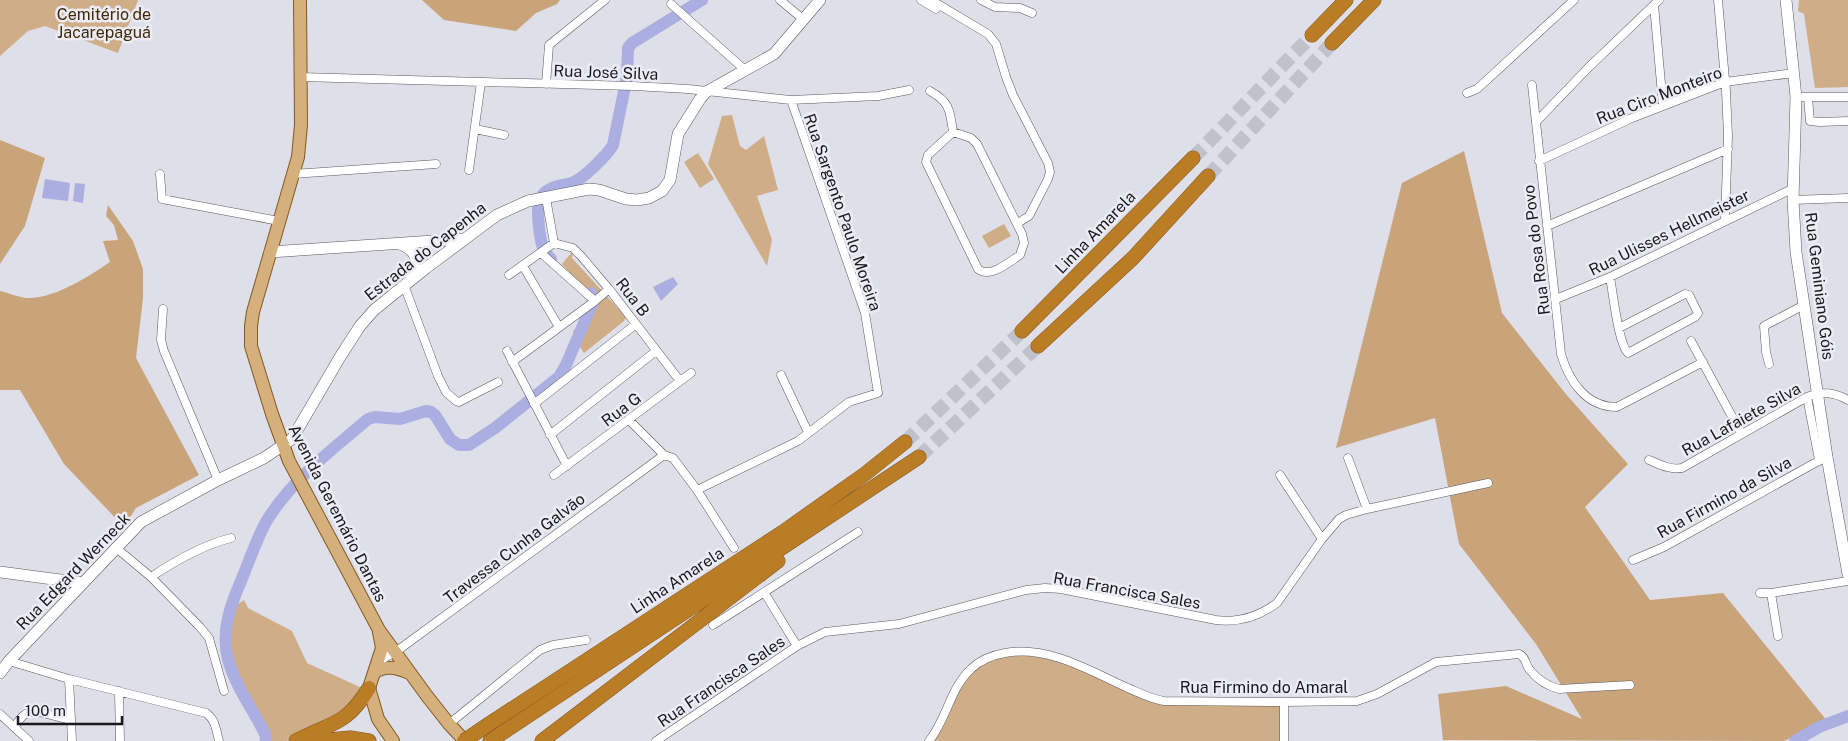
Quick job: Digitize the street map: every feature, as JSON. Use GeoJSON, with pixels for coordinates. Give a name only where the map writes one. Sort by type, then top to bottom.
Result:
{"type":"FeatureCollection","features":[{"type":"Feature","properties":{"kind":"highway"},"geometry":{"type":"LineString","coordinates":[[1312,34],[1346,0]]}},
{"type":"Feature","properties":{"kind":"highway"},"geometry":{"type":"LineString","coordinates":[[1332,43],[1374,0]]}},
{"type":"Feature","properties":{"kind":"highway","name":"Linha Amarela"},"geometry":{"type":"LineString","coordinates":[[1022,330],[1193,158]]}},
{"type":"Feature","properties":{"kind":"highway"},"geometry":{"type":"LineString","coordinates":[[1038,346],[1133,258],[1208,176]]}},
{"type":"Feature","properties":{"kind":"highway","name":"Linha Amarela"},"geometry":{"type":"LineString","coordinates":[[464,741],[783,532],[865,474],[904,442]]}},
{"type":"Feature","properties":{"kind":"highway","name":"Linha Amarela"},"geometry":{"type":"LineString","coordinates":[[490,741],[919,457]]}},
{"type":"Feature","properties":{"kind":"highway"},"geometry":{"type":"LineString","coordinates":[[542,741],[775,564],[822,522]]}},
{"type":"Feature","properties":{"kind":"highway"},"geometry":{"type":"LineString","coordinates":[[296,741],[339,722],[357,707],[369,688]]}},
{"type":"Feature","properties":{"kind":"highway"},"geometry":{"type":"LineString","coordinates":[[319,741],[336,738],[369,741]]}},
{"type":"Feature","properties":{"kind":"main road","name":"Avenida Geremário Dantas"},"geometry":{"type":"LineString","coordinates":[[300,0],[301,125],[298,157],[253,312],[250,336],[272,414],[300,482],[379,630],[449,724],[464,741]]}},
{"type":"Feature","properties":{"kind":"main road","name":"Avenida Geremário Dantas"},"geometry":{"type":"LineString","coordinates":[[369,688],[382,648],[379,630]]}},
{"type":"Feature","properties":{"kind":"main road"},"geometry":{"type":"LineString","coordinates":[[376,667],[378,669],[401,669],[410,673]]}},
{"type":"Feature","properties":{"kind":"main road"},"geometry":{"type":"LineString","coordinates":[[369,688],[378,719],[393,741]]}},
{"type":"Feature","properties":{"kind":"street"},"geometry":{"type":"LineString","coordinates":[[546,84],[549,45],[605,0]]}},
{"type":"Feature","properties":{"kind":"street"},"geometry":{"type":"LineString","coordinates":[[780,0],[804,20]]}},
{"type":"Feature","properties":{"kind":"street","name":"Estrada do Capenha"},"geometry":{"type":"LineString","coordinates":[[284,446],[300,429],[340,357],[360,326],[374,310],[407,282],[497,214],[528,201],[589,189],[637,200],[649,198],[662,191],[670,180],[678,134],[700,99],[706,92],[774,54],[820,0]]}},
{"type":"Feature","properties":{"kind":"street"},"geometry":{"type":"LineString","coordinates":[[921,0],[962,21]]}},
{"type":"Feature","properties":{"kind":"street"},"geometry":{"type":"LineString","coordinates":[[931,0],[993,40],[996,44],[1013,95],[1048,163],[1050,172],[1048,179],[1033,210],[1029,216],[1018,223]]}},
{"type":"Feature","properties":{"kind":"street"},"geometry":{"type":"LineString","coordinates":[[981,0],[995,7],[1020,8],[1032,13]]}},
{"type":"Feature","properties":{"kind":"street"},"geometry":{"type":"LineString","coordinates":[[1018,0],[1020,8]]}},
{"type":"Feature","properties":{"kind":"street"},"geometry":{"type":"LineString","coordinates":[[1467,93],[1476,89],[1574,0]]}},
{"type":"Feature","properties":{"kind":"street"},"geometry":{"type":"LineString","coordinates":[[1718,0],[1725,82],[1728,150],[1725,220]]}},
{"type":"Feature","properties":{"kind":"street","name":"Rua Geminiano Góis"},"geometry":{"type":"LineString","coordinates":[[1786,0],[1794,73],[1802,97],[1794,194],[1796,252],[1823,459],[1848,574]]}},
{"type":"Feature","properties":{"kind":"street"},"geometry":{"type":"LineString","coordinates":[[1656,2],[1663,106]]}},
{"type":"Feature","properties":{"kind":"street"},"geometry":{"type":"LineString","coordinates":[[1536,122],[1656,2]]}},
{"type":"Feature","properties":{"kind":"street"},"geometry":{"type":"LineString","coordinates":[[670,4],[745,70]]}},
{"type":"Feature","properties":{"kind":"street","name":"Rua Ciro Monteiro"},"geometry":{"type":"LineString","coordinates":[[1539,161],[1663,106],[1725,82],[1794,73]]}},
{"type":"Feature","properties":{"kind":"street","name":"Rua José Silva"},"geometry":{"type":"LineString","coordinates":[[300,78],[618,85],[688,89],[790,100],[878,96],[909,90]]}},
{"type":"Feature","properties":{"kind":"street"},"geometry":{"type":"LineString","coordinates":[[469,170],[481,82]]}},
{"type":"Feature","properties":{"kind":"street","name":"Rua Rosa do Povo"},"geometry":{"type":"LineString","coordinates":[[1532,85],[1561,354],[1565,368],[1572,380],[1592,401],[1603,405],[1621,406],[1703,362]]}},
{"type":"Feature","properties":{"kind":"street"},"geometry":{"type":"LineString","coordinates":[[930,91],[950,108],[953,132]]}},
{"type":"Feature","properties":{"kind":"street"},"geometry":{"type":"LineString","coordinates":[[1848,97],[1802,97],[1810,121],[1848,121]]}},
{"type":"Feature","properties":{"kind":"street","name":"Rua Sargento Paulo Moreira"},"geometry":{"type":"LineString","coordinates":[[790,100],[865,313],[878,392],[849,402],[808,432]]}},
{"type":"Feature","properties":{"kind":"street"},"geometry":{"type":"LineString","coordinates":[[475,129],[504,135]]}},
{"type":"Feature","properties":{"kind":"street"},"geometry":{"type":"LineString","coordinates":[[953,132],[971,138],[977,144],[1018,223],[1024,243],[1020,255],[990,272],[981,272],[978,269],[926,162],[928,155],[953,132]]}},
{"type":"Feature","properties":{"kind":"street"},"geometry":{"type":"LineString","coordinates":[[1547,226],[1728,150]]}},
{"type":"Feature","properties":{"kind":"street"},"geometry":{"type":"LineString","coordinates":[[293,174],[436,164]]}},
{"type":"Feature","properties":{"kind":"street"},"geometry":{"type":"LineString","coordinates":[[160,174],[162,199],[279,221]]}},
{"type":"Feature","properties":{"kind":"street"},"geometry":{"type":"LineString","coordinates":[[1794,194],[1848,198]]}},
{"type":"Feature","properties":{"kind":"street","name":"Rua Ulisses Hellmeister"},"geometry":{"type":"LineString","coordinates":[[1556,299],[1610,277],[1725,220],[1794,194]]}},
{"type":"Feature","properties":{"kind":"street"},"geometry":{"type":"LineString","coordinates":[[545,198],[546,248],[595,301]]}},
{"type":"Feature","properties":{"kind":"street"},"geometry":{"type":"LineString","coordinates":[[270,252],[463,239]]}},
{"type":"Feature","properties":{"kind":"street"},"geometry":{"type":"LineString","coordinates":[[400,244],[407,247],[414,254],[416,266],[407,282],[438,376],[446,392],[456,402],[459,402],[498,382]]}},
{"type":"Feature","properties":{"kind":"street"},"geometry":{"type":"LineString","coordinates":[[509,275],[546,248]]}},
{"type":"Feature","properties":{"kind":"street","name":"Rua B"},"geometry":{"type":"LineString","coordinates":[[546,248],[572,248],[609,289],[680,382]]}},
{"type":"Feature","properties":{"kind":"street"},"geometry":{"type":"LineString","coordinates":[[523,266],[559,327]]}},
{"type":"Feature","properties":{"kind":"street"},"geometry":{"type":"LineString","coordinates":[[1610,277],[1619,328],[1626,350],[1631,353],[1695,317],[1698,313],[1689,296],[1685,294],[1619,328]]}},
{"type":"Feature","properties":{"kind":"street"},"geometry":{"type":"LineString","coordinates":[[512,362],[609,289]]}},
{"type":"Feature","properties":{"kind":"street"},"geometry":{"type":"LineString","coordinates":[[1769,364],[1763,331],[1764,326],[1804,305]]}},
{"type":"Feature","properties":{"kind":"street"},"geometry":{"type":"LineString","coordinates":[[163,310],[161,340],[164,351],[218,480]]}},
{"type":"Feature","properties":{"kind":"street"},"geometry":{"type":"LineString","coordinates":[[534,404],[636,324]]}},
{"type":"Feature","properties":{"kind":"street"},"geometry":{"type":"LineString","coordinates":[[1691,341],[1741,433]]}},
{"type":"Feature","properties":{"kind":"street"},"geometry":{"type":"LineString","coordinates":[[550,434],[656,350]]}},
{"type":"Feature","properties":{"kind":"street"},"geometry":{"type":"LineString","coordinates":[[507,351],[566,466]]}},
{"type":"Feature","properties":{"kind":"street","name":"Rua G"},"geometry":{"type":"LineString","coordinates":[[554,475],[691,373]]}},
{"type":"Feature","properties":{"kind":"street"},"geometry":{"type":"LineString","coordinates":[[697,490],[798,440],[808,432],[781,375]]}},
{"type":"Feature","properties":{"kind":"street"},"geometry":{"type":"LineString","coordinates":[[1815,397],[1835,394],[1848,400]]}},
{"type":"Feature","properties":{"kind":"street","name":"Rua Lafaiete Silva"},"geometry":{"type":"LineString","coordinates":[[1649,460],[1666,468],[1682,468],[1741,433],[1815,397]]}},
{"type":"Feature","properties":{"kind":"street"},"geometry":{"type":"LineString","coordinates":[[630,420],[664,455],[673,458],[697,490],[734,548]]}},
{"type":"Feature","properties":{"kind":"street","name":"Rua Edgard Werneck"},"geometry":{"type":"LineString","coordinates":[[0,673],[115,547],[141,522],[284,446]]}},
{"type":"Feature","properties":{"kind":"street","name":"Travessa Cunha Galvão"},"geometry":{"type":"LineString","coordinates":[[376,667],[664,455]]}},
{"type":"Feature","properties":{"kind":"street"},"geometry":{"type":"LineString","coordinates":[[1348,458],[1367,509]]}},
{"type":"Feature","properties":{"kind":"street","name":"Rua Firmino da Silva"},"geometry":{"type":"LineString","coordinates":[[1633,560],[1664,547],[1823,459]]}},
{"type":"Feature","properties":{"kind":"street"},"geometry":{"type":"LineString","coordinates":[[1280,475],[1322,539]]}},
{"type":"Feature","properties":{"kind":"street","name":"Rua Francisca Sales"},"geometry":{"type":"LineString","coordinates":[[656,741],[797,646],[825,632],[899,624],[1026,590],[1061,589],[1216,620],[1230,622],[1242,620],[1266,611],[1277,603],[1322,539],[1346,515],[1488,483]]}},
{"type":"Feature","properties":{"kind":"street"},"geometry":{"type":"LineString","coordinates":[[713,625],[858,532]]}},
{"type":"Feature","properties":{"kind":"street"},"geometry":{"type":"LineString","coordinates":[[151,577],[167,566],[216,542],[231,538]]}},
{"type":"Feature","properties":{"kind":"street"},"geometry":{"type":"LineString","coordinates":[[115,547],[151,577],[209,638],[224,691]]}},
{"type":"Feature","properties":{"kind":"street"},"geometry":{"type":"LineString","coordinates":[[0,572],[83,583]]}},
{"type":"Feature","properties":{"kind":"street"},"geometry":{"type":"LineString","coordinates":[[1760,592],[1771,593],[1848,581]]}},
{"type":"Feature","properties":{"kind":"street"},"geometry":{"type":"LineString","coordinates":[[764,592],[797,646]]}},
{"type":"Feature","properties":{"kind":"street"},"geometry":{"type":"LineString","coordinates":[[1771,593],[1778,636]]}},
{"type":"Feature","properties":{"kind":"street"},"geometry":{"type":"LineString","coordinates":[[449,724],[540,650],[553,645],[586,640]]}},
{"type":"Feature","properties":{"kind":"street","name":"Rua Firmino do Amaral"},"geometry":{"type":"LineString","coordinates":[[929,741],[940,727],[957,686],[967,672],[997,654],[1010,652],[1024,651],[1049,655],[1147,697],[1164,701],[1356,701],[1377,694],[1436,662],[1519,654],[1525,658],[1528,668],[1546,685],[1552,688],[1630,685]]}},
{"type":"Feature","properties":{"kind":"street"},"geometry":{"type":"LineString","coordinates":[[9,661],[69,679],[206,713],[214,722],[219,741]]}},
{"type":"Feature","properties":{"kind":"street"},"geometry":{"type":"LineString","coordinates":[[69,679],[72,741]]}},
{"type":"Feature","properties":{"kind":"street"},"geometry":{"type":"LineString","coordinates":[[119,691],[120,741]]}},
{"type":"Feature","properties":{"kind":"street"},"geometry":{"type":"LineString","coordinates":[[1284,702],[1284,741]]}},
{"type":"Feature","properties":{"kind":"street"},"geometry":{"type":"LineString","coordinates":[[14,727],[25,714],[35,711],[70,720]]}},
{"type":"Feature","properties":{"kind":"street"},"geometry":{"type":"LineString","coordinates":[[0,714],[29,741]]}},
{"type":"Feature","properties":{"kind":"green space","name":"Cemitério de Jacarepaguá"},"geometry":{"type":"Polygon","coordinates":[[[0,0],[138,0],[118,53],[45,26],[28,31],[0,56],[0,0]]]}},
{"type":"Feature","properties":{"kind":"green space"},"geometry":{"type":"Polygon","coordinates":[[[1799,0],[1848,0],[1848,87],[1815,88],[1804,14],[1798,11],[1799,0]]]}},
{"type":"Feature","properties":{"kind":"green space"},"geometry":{"type":"Polygon","coordinates":[[[732,115],[740,146],[746,150],[764,136],[778,190],[757,196],[772,240],[767,266],[708,164],[722,116],[732,115]]]}},
{"type":"Feature","properties":{"kind":"green space"},"geometry":{"type":"Polygon","coordinates":[[[698,153],[714,179],[700,188],[684,162],[698,153]]]}},
{"type":"Feature","properties":{"kind":"green space"},"geometry":{"type":"Polygon","coordinates":[[[1004,224],[1011,236],[989,248],[982,236],[1004,224]]]}},
{"type":"Feature","properties":{"kind":"green space"},"geometry":{"type":"Polygon","coordinates":[[[573,251],[572,258],[626,317],[624,321],[584,353],[574,338],[573,331],[586,319],[593,298],[562,264],[573,251]]]}},
{"type":"Feature","properties":{"kind":"green space"},"geometry":{"type":"Polygon","coordinates":[[[244,600],[248,608],[292,631],[307,663],[362,688],[349,708],[287,741],[264,741],[227,653],[229,610],[244,600]]]}},
{"type":"Feature","properties":{"kind":"green space"},"geometry":{"type":"Polygon","coordinates":[[[1026,653],[1066,663],[1150,701],[1282,703],[1283,741],[930,741],[967,672],[988,660],[1026,653]]]}},
{"type":"Feature","properties":{"kind":"shaded area"},"geometry":{"type":"Polygon","coordinates":[[[422,0],[560,0],[557,4],[536,13],[516,31],[444,20],[422,0]]]}},
{"type":"Feature","properties":{"kind":"shaded area"},"geometry":{"type":"Polygon","coordinates":[[[0,140],[45,158],[25,226],[0,264],[0,140]]]}},
{"type":"Feature","properties":{"kind":"shaded area"},"geometry":{"type":"Polygon","coordinates":[[[1464,151],[1502,313],[1565,393],[1628,464],[1585,507],[1650,600],[1723,593],[1828,722],[1784,741],[1443,740],[1438,694],[1506,686],[1582,719],[1536,644],[1459,544],[1435,418],[1336,448],[1402,183],[1464,151]]]}},
{"type":"Feature","properties":{"kind":"shaded area"},"geometry":{"type":"Polygon","coordinates":[[[108,205],[133,241],[143,269],[143,298],[136,358],[199,475],[136,508],[124,527],[64,464],[20,390],[0,390],[0,291],[26,298],[36,298],[70,286],[110,262],[103,241],[118,240],[114,225],[106,216],[108,205]]]}},
{"type":"Feature","properties":{"kind":"water"},"geometry":{"type":"Polygon","coordinates":[[[45,179],[70,183],[68,201],[42,198],[45,179]]]}},
{"type":"Feature","properties":{"kind":"water"},"geometry":{"type":"Polygon","coordinates":[[[75,183],[85,184],[83,203],[73,201],[75,183]]]}},
{"type":"Feature","properties":{"kind":"water"},"geometry":{"type":"Polygon","coordinates":[[[673,277],[678,284],[661,301],[653,287],[673,277]]]}},
{"type":"Feature","properties":{"kind":"waterway"},"geometry":{"type":"LineString","coordinates":[[551,259],[543,248],[539,228],[538,205],[542,195],[552,188],[574,182],[584,176],[613,145],[627,77],[628,48],[632,43],[702,0]]}},
{"type":"Feature","properties":{"kind":"waterway"},"geometry":{"type":"LineString","coordinates":[[266,741],[265,734],[231,669],[226,649],[226,629],[233,600],[259,536],[276,507],[313,466],[368,419],[375,417],[400,419],[426,411],[431,412],[435,415],[450,439],[459,445],[469,445],[495,428],[559,377],[593,302],[591,293]]}},
{"type":"Feature","properties":{"kind":"waterway"},"geometry":{"type":"LineString","coordinates":[[1795,741],[1819,727],[1848,716]]}},
{"type":"Feature","properties":{"kind":"tunnel"},"geometry":{"type":"LineString","coordinates":[[1193,158],[1312,35]]}},
{"type":"Feature","properties":{"kind":"tunnel"},"geometry":{"type":"LineString","coordinates":[[1208,176],[1332,43]]}},
{"type":"Feature","properties":{"kind":"tunnel"},"geometry":{"type":"LineString","coordinates":[[905,442],[1022,331]]}},
{"type":"Feature","properties":{"kind":"tunnel"},"geometry":{"type":"LineString","coordinates":[[919,457],[1038,346]]}}]}
